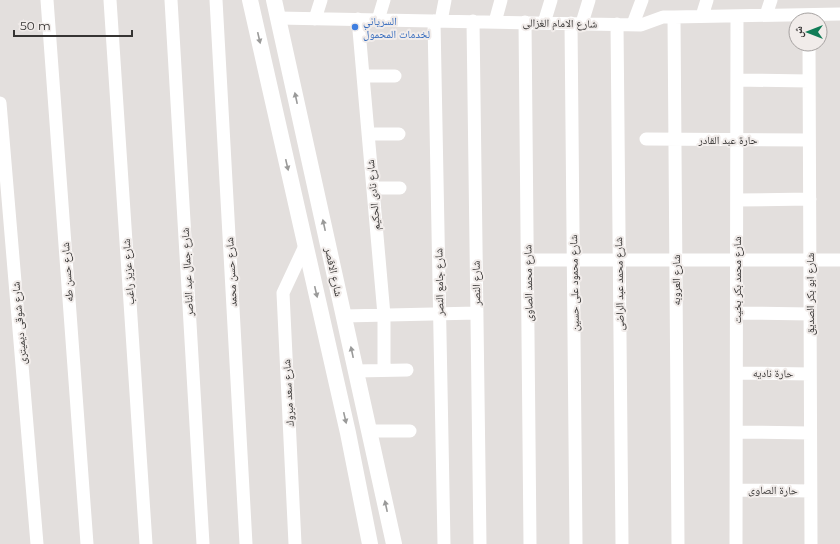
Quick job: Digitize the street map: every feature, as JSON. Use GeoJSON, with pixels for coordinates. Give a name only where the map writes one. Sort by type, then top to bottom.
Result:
{"type":"FeatureCollection","features":[{"type":"Feature","properties":{"kind":"street","name":"شارع حسن طه"},"geometry":{"type":"LineString","coordinates":[[47,0],[87,544]]}},
{"type":"Feature","properties":{"kind":"street","name":"شارع عزيز راغب"},"geometry":{"type":"LineString","coordinates":[[110,0],[146,544]]}},
{"type":"Feature","properties":{"kind":"street","name":"شارع جمال عبد الناصر"},"geometry":{"type":"LineString","coordinates":[[171,0],[203,544]]}},
{"type":"Feature","properties":{"kind":"street","name":"شارع حسن محمد"},"geometry":{"type":"LineString","coordinates":[[216,0],[246,544]]}},
{"type":"Feature","properties":{"kind":"street","name":"شارع الاقصر"},"geometry":{"type":"LineString","coordinates":[[250,0],[348,433],[370,544]]}},
{"type":"Feature","properties":{"kind":"street","name":"شارع الاقصر"},"geometry":{"type":"LineString","coordinates":[[274,0],[394,544]]}},
{"type":"Feature","properties":{"kind":"street"},"geometry":{"type":"LineString","coordinates":[[315,19],[321,0]]}},
{"type":"Feature","properties":{"kind":"street"},"geometry":{"type":"LineString","coordinates":[[378,20],[384,0]]}},
{"type":"Feature","properties":{"kind":"street","name":"شارع جامع النصر"},"geometry":{"type":"LineString","coordinates":[[444,544],[437,21],[445,0]]}},
{"type":"Feature","properties":{"kind":"street"},"geometry":{"type":"LineString","coordinates":[[495,22],[501,0]]}},
{"type":"Feature","properties":{"kind":"street"},"geometry":{"type":"LineString","coordinates":[[544,22],[551,0]]}},
{"type":"Feature","properties":{"kind":"street","name":"شارع محمود على حسين"},"geometry":{"type":"LineString","coordinates":[[576,544],[574,260],[576,23],[589,0]]}},
{"type":"Feature","properties":{"kind":"street"},"geometry":{"type":"LineString","coordinates":[[633,24],[642,0]]}},
{"type":"Feature","properties":{"kind":"street"},"geometry":{"type":"LineString","coordinates":[[702,16],[706,0]]}},
{"type":"Feature","properties":{"kind":"street"},"geometry":{"type":"LineString","coordinates":[[766,15],[771,0]]}},
{"type":"Feature","properties":{"kind":"street","name":"شارع الامام الغزالى"},"geometry":{"type":"LineString","coordinates":[[828,15],[840,14]]}},
{"type":"Feature","properties":{"kind":"street","name":"شارع محمد بكر بخيت"},"geometry":{"type":"LineString","coordinates":[[736,544],[737,16]]}},
{"type":"Feature","properties":{"kind":"street","name":"شارع الامام الغزالى"},"geometry":{"type":"LineString","coordinates":[[278,18],[641,25],[663,17],[788,16]]}},
{"type":"Feature","properties":{"kind":"street","name":"شارع العروبه"},"geometry":{"type":"LineString","coordinates":[[674,17],[678,544]]}},
{"type":"Feature","properties":{"kind":"street","name":"شارع نادى الحكيم"},"geometry":{"type":"LineString","coordinates":[[358,19],[384,315],[384,370]]}},
{"type":"Feature","properties":{"kind":"street","name":"شارع النصر"},"geometry":{"type":"LineString","coordinates":[[473,21],[480,544]]}},
{"type":"Feature","properties":{"kind":"street","name":"شارع محمد الصاوى"},"geometry":{"type":"LineString","coordinates":[[525,22],[530,544]]}},
{"type":"Feature","properties":{"kind":"street","name":"شارع محمد عبد الراضى"},"geometry":{"type":"LineString","coordinates":[[617,24],[622,544]]}},
{"type":"Feature","properties":{"kind":"street","name":"شارع ابو بكر الصديق"},"geometry":{"type":"LineString","coordinates":[[809,52],[811,544]]}},
{"type":"Feature","properties":{"kind":"street"},"geometry":{"type":"LineString","coordinates":[[363,76],[395,76]]}},
{"type":"Feature","properties":{"kind":"street"},"geometry":{"type":"LineString","coordinates":[[737,80],[809,80]]}},
{"type":"Feature","properties":{"kind":"street","name":"شارع شوقى ديميترى"},"geometry":{"type":"LineString","coordinates":[[0,103],[37,544]]}},
{"type":"Feature","properties":{"kind":"street"},"geometry":{"type":"LineString","coordinates":[[368,134],[399,134]]}},
{"type":"Feature","properties":{"kind":"street","name":"حارة عبد القادر"},"geometry":{"type":"LineString","coordinates":[[646,140],[809,140]]}},
{"type":"Feature","properties":{"kind":"street"},"geometry":{"type":"LineString","coordinates":[[373,188],[400,188]]}},
{"type":"Feature","properties":{"kind":"street"},"geometry":{"type":"LineString","coordinates":[[737,200],[810,199]]}},
{"type":"Feature","properties":{"kind":"street","name":"شارع سعد مبروك"},"geometry":{"type":"LineString","coordinates":[[295,544],[283,293],[305,246]]}},
{"type":"Feature","properties":{"kind":"street"},"geometry":{"type":"LineString","coordinates":[[528,260],[840,260]]}},
{"type":"Feature","properties":{"kind":"street"},"geometry":{"type":"LineString","coordinates":[[344,316],[477,313]]}},
{"type":"Feature","properties":{"kind":"street"},"geometry":{"type":"LineString","coordinates":[[737,313],[810,314]]}},
{"type":"Feature","properties":{"kind":"street"},"geometry":{"type":"LineString","coordinates":[[356,371],[407,370]]}},
{"type":"Feature","properties":{"kind":"street","name":"حارة ناديه"},"geometry":{"type":"LineString","coordinates":[[737,373],[810,374]]}},
{"type":"Feature","properties":{"kind":"street"},"geometry":{"type":"LineString","coordinates":[[369,431],[410,431]]}},
{"type":"Feature","properties":{"kind":"street"},"geometry":{"type":"LineString","coordinates":[[737,432],[810,432]]}},
{"type":"Feature","properties":{"kind":"street","name":"حارة الصاوى"},"geometry":{"type":"LineString","coordinates":[[737,490],[810,491]]}},
{"type":"Feature","properties":{"kind":"place","name":"السرياني لخدمات المحمول"},"geometry":{"type":"Point","coordinates":[355,27]}}]}
